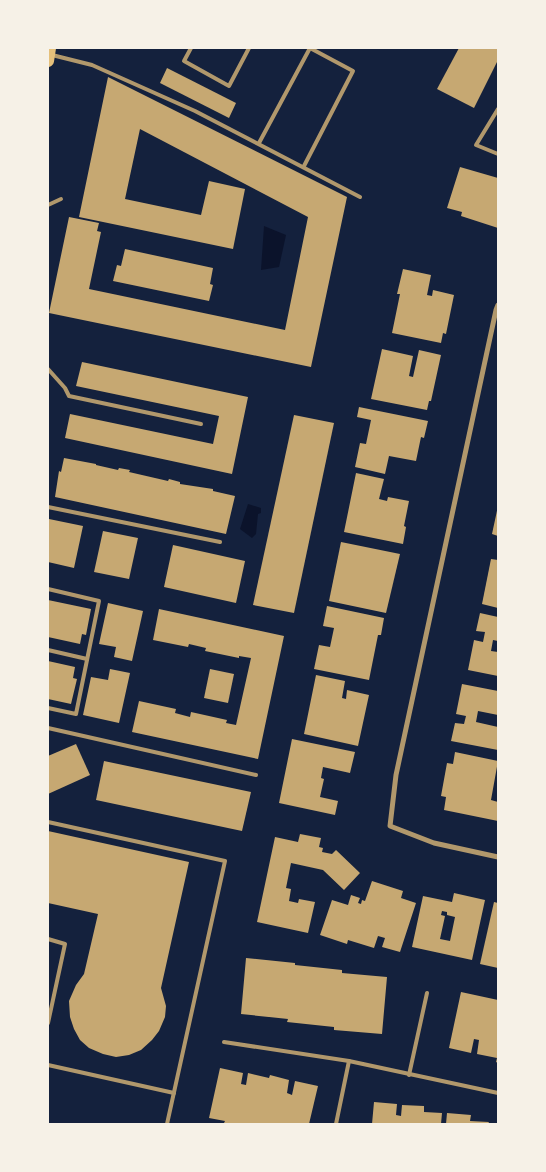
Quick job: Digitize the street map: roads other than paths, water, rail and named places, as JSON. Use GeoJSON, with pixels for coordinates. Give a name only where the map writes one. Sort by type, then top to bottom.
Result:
{"type":"FeatureCollection","features":[{"type":"Feature","properties":{"kind":"street"},"geometry":{"type":"LineString","coordinates":[[498,305],[396,776],[390,826],[434,843],[498,857]]}},
{"type":"Feature","properties":{"kind":"lane"},"geometry":{"type":"LineString","coordinates":[[191,48],[184,61],[229,86],[250,48]]}},
{"type":"Feature","properties":{"kind":"lane"},"geometry":{"type":"LineString","coordinates":[[259,143],[310,48],[352,71],[304,166]]}},
{"type":"Feature","properties":{"kind":"lane"},"geometry":{"type":"LineString","coordinates":[[49,54],[92,65],[137,84],[259,143],[360,197]]}},
{"type":"Feature","properties":{"kind":"lane"},"geometry":{"type":"LineString","coordinates":[[498,109],[476,145],[498,154]]}},
{"type":"Feature","properties":{"kind":"lane"},"geometry":{"type":"LineString","coordinates":[[48,205],[60,199]]}},
{"type":"Feature","properties":{"kind":"lane"},"geometry":{"type":"LineString","coordinates":[[48,370],[65,388],[69,396],[200,424]]}},
{"type":"Feature","properties":{"kind":"lane"},"geometry":{"type":"LineString","coordinates":[[48,507],[220,542]]}},
{"type":"Feature","properties":{"kind":"lane"},"geometry":{"type":"LineString","coordinates":[[48,589],[99,601],[76,714],[48,708]]}},
{"type":"Feature","properties":{"kind":"lane"},"geometry":{"type":"LineString","coordinates":[[48,650],[87,659]]}},
{"type":"Feature","properties":{"kind":"lane"},"geometry":{"type":"LineString","coordinates":[[48,728],[256,775]]}},
{"type":"Feature","properties":{"kind":"lane"},"geometry":{"type":"LineString","coordinates":[[48,822],[225,861],[167,1124]]}},
{"type":"Feature","properties":{"kind":"lane"},"geometry":{"type":"LineString","coordinates":[[48,939],[65,944],[48,1023]]}},
{"type":"Feature","properties":{"kind":"lane"},"geometry":{"type":"LineString","coordinates":[[409,1075],[427,993]]}},
{"type":"Feature","properties":{"kind":"lane"},"geometry":{"type":"LineString","coordinates":[[224,1042],[349,1061],[498,1093]]}},
{"type":"Feature","properties":{"kind":"lane"},"geometry":{"type":"LineString","coordinates":[[336,1124],[349,1061]]}},
{"type":"Feature","properties":{"kind":"lane"},"geometry":{"type":"LineString","coordinates":[[48,1064],[174,1093]]}},
{"type":"Feature","properties":{"kind":"water"},"geometry":{"type":"Polygon","coordinates":[[[264,226],[286,235],[279,267],[261,270],[264,226]]]}},
{"type":"Feature","properties":{"kind":"water"},"geometry":{"type":"Polygon","coordinates":[[[248,504],[261,508],[261,513],[258,514],[256,534],[252,538],[240,529],[248,504]]]}}]}
